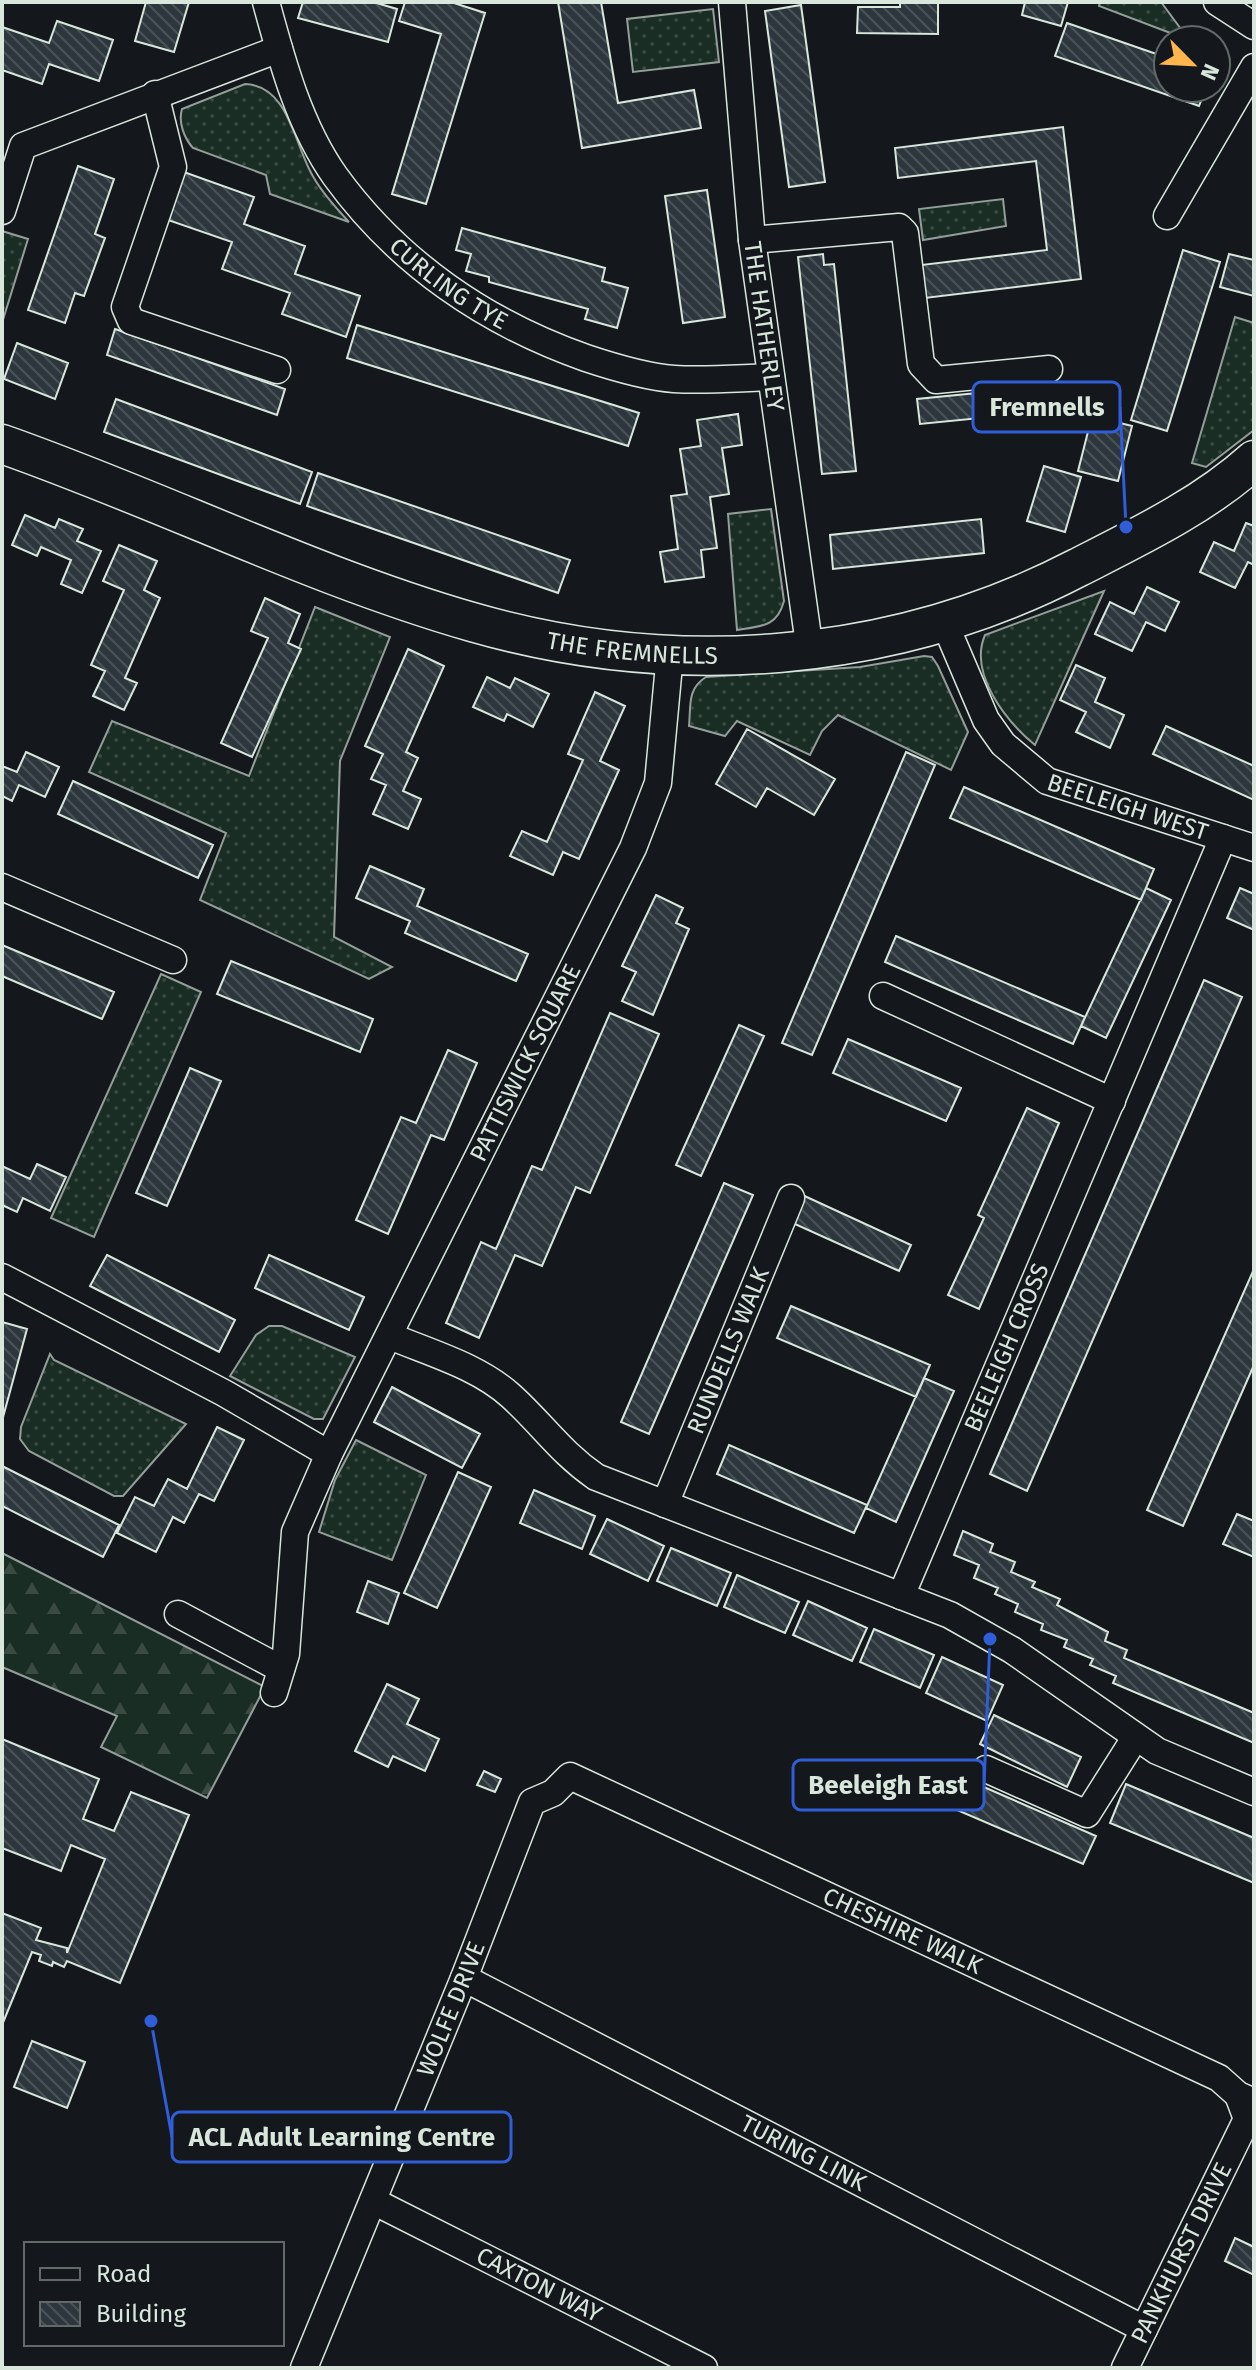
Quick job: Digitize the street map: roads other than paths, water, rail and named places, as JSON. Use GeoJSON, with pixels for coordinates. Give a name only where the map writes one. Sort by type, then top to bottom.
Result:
{"type":"FeatureCollection","features":[{"type":"Feature","properties":{"kind":"street","name":"CURLING TYE"},"geometry":{"type":"LineString","coordinates":[[266,2],[303,117],[334,174],[375,223],[449,290],[529,337],[613,367],[672,379],[771,377]]}},
{"type":"Feature","properties":{"kind":"street","name":"THE HATHERLEY"},"geometry":{"type":"LineString","coordinates":[[732,2],[752,240],[810,651]]}},
{"type":"Feature","properties":{"kind":"street"},"geometry":{"type":"LineString","coordinates":[[1217,2],[1254,26]]}},
{"type":"Feature","properties":{"kind":"street"},"geometry":{"type":"LineString","coordinates":[[2,211],[23,146],[279,49]]}},
{"type":"Feature","properties":{"kind":"street"},"geometry":{"type":"LineString","coordinates":[[1167,216],[1254,67]]}},
{"type":"Feature","properties":{"kind":"street"},"geometry":{"type":"LineString","coordinates":[[155,94],[173,167],[125,307],[131,321],[277,370]]}},
{"type":"Feature","properties":{"kind":"street"},"geometry":{"type":"LineString","coordinates":[[752,240],[899,227],[905,233],[921,364],[930,377],[936,380],[1049,369]]}},
{"type":"Feature","properties":{"kind":"street","name":"THE FREMNELLS"},"geometry":{"type":"LineString","coordinates":[[2,444],[327,570],[472,622],[602,649],[709,657],[810,651],[945,624],[1019,598],[1224,487],[1254,460]]}},
{"type":"Feature","properties":{"kind":"street","name":"BEELEIGH WEST"},"geometry":{"type":"LineString","coordinates":[[945,624],[986,720],[1003,744],[1026,766],[1047,781],[1070,791],[1254,848]]}},
{"type":"Feature","properties":{"kind":"street","name":"PATTISWICK SQUARE"},"geometry":{"type":"LineString","coordinates":[[178,1614],[278,1681],[292,1604],[295,1532],[329,1454],[643,826],[658,783],[670,654]]}},
{"type":"Feature","properties":{"kind":"street","name":"BEELEIGH CROSS"},"geometry":{"type":"LineString","coordinates":[[901,1596],[1223,838]]}},
{"type":"Feature","properties":{"kind":"street"},"geometry":{"type":"LineString","coordinates":[[2,887],[173,960]]}},
{"type":"Feature","properties":{"kind":"street"},"geometry":{"type":"LineString","coordinates":[[883,996],[1112,1101]]}},
{"type":"Feature","properties":{"kind":"street","name":"RUNDELLS WALK"},"geometry":{"type":"LineString","coordinates":[[665,1504],[791,1198]]}},
{"type":"Feature","properties":{"kind":"street"},"geometry":{"type":"LineString","coordinates":[[2,1277],[224,1393],[329,1454]]}},
{"type":"Feature","properties":{"kind":"street"},"geometry":{"type":"LineString","coordinates":[[390,1336],[480,1373],[512,1396],[577,1464],[596,1477],[978,1629],[1157,1751],[1254,1792]]}},
{"type":"Feature","properties":{"kind":"street"},"geometry":{"type":"LineString","coordinates":[[986,1769],[1087,1814],[1135,1738]]}},
{"type":"Feature","properties":{"kind":"street","name":"CHESHIRE WALK"},"geometry":{"type":"LineString","coordinates":[[553,1793],[570,1776],[1219,2078],[1246,2099]]}},
{"type":"Feature","properties":{"kind":"street","name":"WOLFE DRIVE"},"geometry":{"type":"LineString","coordinates":[[304,2368],[464,1978],[532,1802],[553,1793]]}},
{"type":"Feature","properties":{"kind":"street","name":"TURING LINK"},"geometry":{"type":"LineString","coordinates":[[464,1978],[1144,2329]]}},
{"type":"Feature","properties":{"kind":"street","name":"PANKHURST DRIVE"},"geometry":{"type":"LineString","coordinates":[[1125,2368],[1247,2119],[1246,2099]]}},
{"type":"Feature","properties":{"kind":"street","name":"CAXTON WAY"},"geometry":{"type":"LineString","coordinates":[[373,2201],[704,2368]]}},
{"type":"Feature","properties":{"kind":"place","name":"Fremnells"},"geometry":{"type":"Point","coordinates":[1126,527]}},
{"type":"Feature","properties":{"kind":"place","name":"Beeleigh East"},"geometry":{"type":"Point","coordinates":[990,1639]}},
{"type":"Feature","properties":{"kind":"place","name":"ACL Adult Learning Centre"},"geometry":{"type":"Point","coordinates":[151,2021]}}]}
